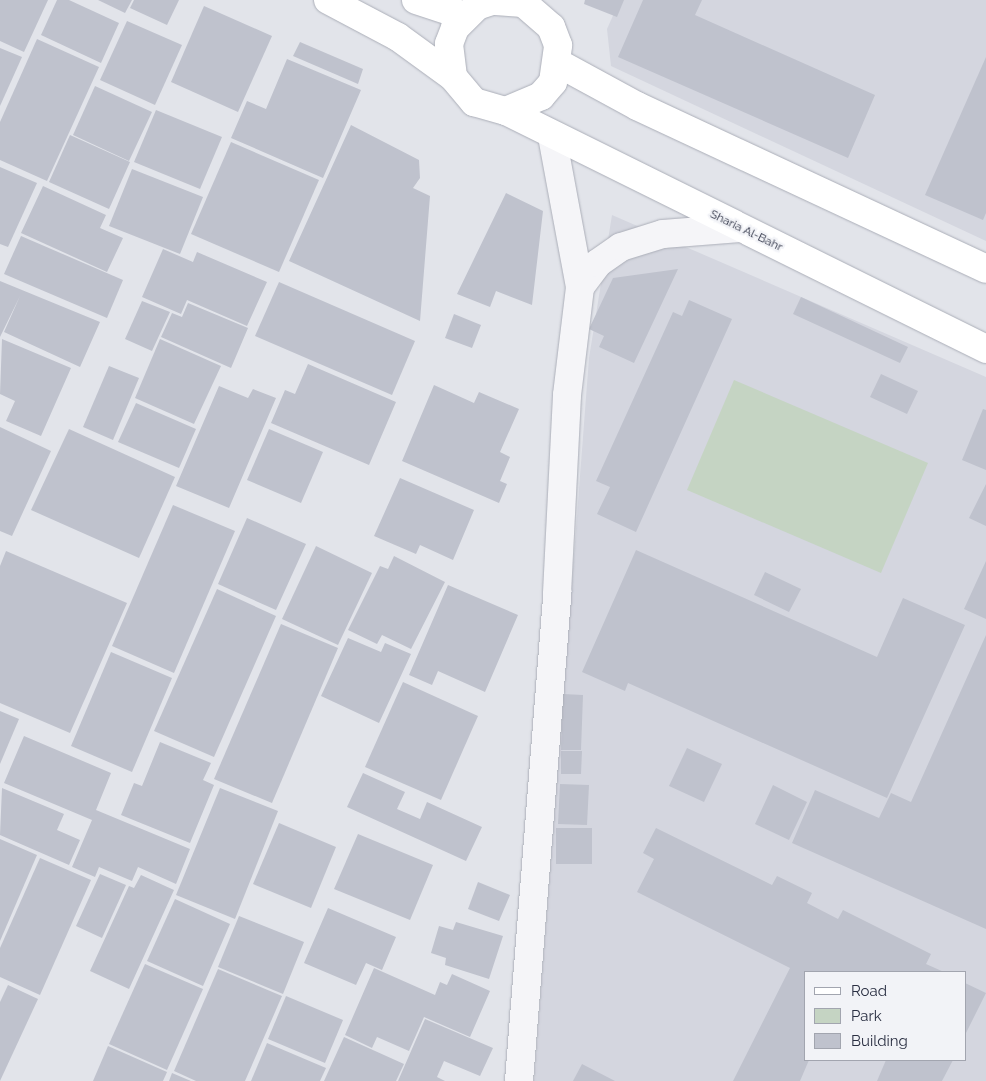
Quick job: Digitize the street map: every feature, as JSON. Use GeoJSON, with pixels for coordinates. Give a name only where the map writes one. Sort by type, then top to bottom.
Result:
{"type":"FeatureCollection","features":[{"type":"Feature","properties":{"kind":"main road"},"geometry":{"type":"LineString","coordinates":[[328,0],[398,37],[453,77],[474,102],[506,111],[541,96],[558,63],[552,27],[523,2],[492,1],[465,16],[449,44],[453,77]]}},
{"type":"Feature","properties":{"kind":"main road"},"geometry":{"type":"LineString","coordinates":[[416,0],[465,16]]}},
{"type":"Feature","properties":{"kind":"main road"},"geometry":{"type":"LineString","coordinates":[[558,63],[637,106],[986,269]]}},
{"type":"Feature","properties":{"kind":"main road","name":"Sharia Al-Bahr"},"geometry":{"type":"LineString","coordinates":[[506,111],[552,136],[986,349]]}},
{"type":"Feature","properties":{"kind":"street"},"geometry":{"type":"LineString","coordinates":[[519,1081],[557,593],[567,395],[580,287],[552,136]]}},
{"type":"Feature","properties":{"kind":"street"},"geometry":{"type":"LineString","coordinates":[[580,287],[598,264],[621,247],[663,234],[740,228]]}},
{"type":"Feature","properties":{"kind":"shaded area"},"geometry":{"type":"Polygon","coordinates":[[[620,0],[986,0],[986,241],[611,66],[607,29],[620,0]]]}},
{"type":"Feature","properties":{"kind":"shaded area"},"geometry":{"type":"Polygon","coordinates":[[[612,215],[986,377],[986,1081],[534,1081],[589,358],[612,215]]]}},
{"type":"Feature","properties":{"kind":"green space"},"geometry":{"type":"Polygon","coordinates":[[[734,380],[928,463],[881,573],[687,490],[734,380]]]}},
{"type":"Feature","properties":{"kind":"building"},"geometry":{"type":"Polygon","coordinates":[[[0,0],[48,0],[24,52],[0,41],[0,0]]]}},
{"type":"Feature","properties":{"kind":"building"},"geometry":{"type":"Polygon","coordinates":[[[57,0],[69,0],[119,23],[101,63],[41,35],[57,0]]]}},
{"type":"Feature","properties":{"kind":"building"},"geometry":{"type":"Polygon","coordinates":[[[98,0],[132,0],[125,13],[98,0]]]}},
{"type":"Feature","properties":{"kind":"building"},"geometry":{"type":"Polygon","coordinates":[[[134,0],[179,0],[167,25],[130,8],[134,0]]]}},
{"type":"Feature","properties":{"kind":"building"},"geometry":{"type":"Polygon","coordinates":[[[585,0],[624,0],[617,17],[584,4],[585,0]]]}},
{"type":"Feature","properties":{"kind":"building"},"geometry":{"type":"Polygon","coordinates":[[[643,0],[702,0],[695,15],[875,95],[848,158],[618,57],[643,0]]]}},
{"type":"Feature","properties":{"kind":"building"},"geometry":{"type":"Polygon","coordinates":[[[204,6],[272,36],[238,112],[171,82],[204,6]]]}},
{"type":"Feature","properties":{"kind":"building"},"geometry":{"type":"Polygon","coordinates":[[[127,21],[182,45],[155,105],[100,80],[127,21]]]}},
{"type":"Feature","properties":{"kind":"building"},"geometry":{"type":"Polygon","coordinates":[[[37,39],[99,67],[47,181],[0,160],[0,122],[37,39]]]}},
{"type":"Feature","properties":{"kind":"building"},"geometry":{"type":"Polygon","coordinates":[[[300,42],[363,69],[358,84],[293,56],[300,42]]]}},
{"type":"Feature","properties":{"kind":"building"},"geometry":{"type":"Polygon","coordinates":[[[0,48],[22,57],[0,106],[0,48]]]}},
{"type":"Feature","properties":{"kind":"building"},"geometry":{"type":"Polygon","coordinates":[[[986,57],[986,213],[983,220],[925,195],[986,57]]]}},
{"type":"Feature","properties":{"kind":"building"},"geometry":{"type":"Polygon","coordinates":[[[287,59],[361,90],[323,178],[231,138],[247,101],[266,109],[287,59]]]}},
{"type":"Feature","properties":{"kind":"building"},"geometry":{"type":"Polygon","coordinates":[[[95,86],[152,112],[129,161],[73,135],[95,86]]]}},
{"type":"Feature","properties":{"kind":"building"},"geometry":{"type":"Polygon","coordinates":[[[156,110],[222,137],[200,189],[134,162],[156,110]]]}},
{"type":"Feature","properties":{"kind":"building"},"geometry":{"type":"Polygon","coordinates":[[[351,125],[419,160],[420,178],[413,188],[430,196],[420,321],[289,261],[351,125]]]}},
{"type":"Feature","properties":{"kind":"building"},"geometry":{"type":"Polygon","coordinates":[[[70,135],[130,162],[109,209],[49,182],[70,135]]]}},
{"type":"Feature","properties":{"kind":"building"},"geometry":{"type":"Polygon","coordinates":[[[231,142],[319,180],[279,272],[191,234],[231,142]]]}},
{"type":"Feature","properties":{"kind":"building"},"geometry":{"type":"Polygon","coordinates":[[[0,167],[37,183],[8,247],[0,244],[0,167]]]}},
{"type":"Feature","properties":{"kind":"building"},"geometry":{"type":"Polygon","coordinates":[[[132,169],[203,197],[180,254],[109,226],[132,169]]]}},
{"type":"Feature","properties":{"kind":"building"},"geometry":{"type":"Polygon","coordinates":[[[43,186],[106,215],[100,228],[123,238],[107,272],[21,233],[43,186]]]}},
{"type":"Feature","properties":{"kind":"building"},"geometry":{"type":"Polygon","coordinates":[[[506,193],[543,211],[532,305],[496,291],[490,307],[457,294],[506,193]]]}},
{"type":"Feature","properties":{"kind":"building"},"geometry":{"type":"Polygon","coordinates":[[[21,236],[123,280],[107,318],[4,274],[21,236]]]}},
{"type":"Feature","properties":{"kind":"building"},"geometry":{"type":"Polygon","coordinates":[[[163,249],[193,262],[197,252],[267,282],[247,326],[187,300],[181,314],[142,297],[163,249]]]}},
{"type":"Feature","properties":{"kind":"building"},"geometry":{"type":"Polygon","coordinates":[[[678,269],[634,363],[599,347],[604,336],[589,329],[613,278],[678,269]]]}},
{"type":"Feature","properties":{"kind":"building"},"geometry":{"type":"Polygon","coordinates":[[[0,281],[100,322],[80,367],[4,332],[20,296],[0,337],[0,281]]]}},
{"type":"Feature","properties":{"kind":"building"},"geometry":{"type":"Polygon","coordinates":[[[279,282],[415,341],[392,395],[255,336],[279,282]]]}},
{"type":"Feature","properties":{"kind":"building"},"geometry":{"type":"Polygon","coordinates":[[[801,297],[908,347],[900,363],[793,314],[801,297]]]}},
{"type":"Feature","properties":{"kind":"building"},"geometry":{"type":"Polygon","coordinates":[[[689,300],[732,319],[636,532],[597,514],[610,487],[596,481],[673,312],[682,316],[689,300]]]}},
{"type":"Feature","properties":{"kind":"building"},"geometry":{"type":"Polygon","coordinates":[[[142,301],[170,312],[152,351],[125,339],[142,301]]]}},
{"type":"Feature","properties":{"kind":"building"},"geometry":{"type":"Polygon","coordinates":[[[188,303],[248,328],[231,368],[161,337],[172,313],[182,317],[188,303]]]}},
{"type":"Feature","properties":{"kind":"building"},"geometry":{"type":"Polygon","coordinates":[[[454,314],[481,325],[472,348],[445,338],[454,314]]]}},
{"type":"Feature","properties":{"kind":"building"},"geometry":{"type":"Polygon","coordinates":[[[2,339],[71,368],[41,436],[6,421],[15,401],[0,394],[2,339]]]}},
{"type":"Feature","properties":{"kind":"building"},"geometry":{"type":"Polygon","coordinates":[[[160,339],[221,366],[194,424],[135,398],[160,339]]]}},
{"type":"Feature","properties":{"kind":"building"},"geometry":{"type":"Polygon","coordinates":[[[308,364],[396,402],[369,465],[271,423],[285,390],[295,394],[308,364]]]}},
{"type":"Feature","properties":{"kind":"building"},"geometry":{"type":"Polygon","coordinates":[[[109,366],[139,378],[113,440],[83,427],[109,366]]]}},
{"type":"Feature","properties":{"kind":"building"},"geometry":{"type":"Polygon","coordinates":[[[881,374],[918,391],[907,414],[870,397],[881,374]]]}},
{"type":"Feature","properties":{"kind":"building"},"geometry":{"type":"Polygon","coordinates":[[[434,385],[474,403],[479,392],[519,409],[500,452],[510,457],[500,481],[507,484],[499,503],[402,461],[434,385]]]}},
{"type":"Feature","properties":{"kind":"building"},"geometry":{"type":"Polygon","coordinates":[[[219,386],[248,398],[253,389],[276,398],[229,508],[176,486],[219,386]]]}},
{"type":"Feature","properties":{"kind":"building"},"geometry":{"type":"Polygon","coordinates":[[[136,403],[196,429],[179,468],[118,442],[136,403]]]}},
{"type":"Feature","properties":{"kind":"building"},"geometry":{"type":"Polygon","coordinates":[[[983,409],[986,410],[986,470],[962,460],[983,409]]]}},
{"type":"Feature","properties":{"kind":"building"},"geometry":{"type":"Polygon","coordinates":[[[0,427],[51,451],[12,536],[0,531],[0,427]]]}},
{"type":"Feature","properties":{"kind":"building"},"geometry":{"type":"Polygon","coordinates":[[[69,429],[175,477],[139,558],[31,510],[69,429]]]}},
{"type":"Feature","properties":{"kind":"building"},"geometry":{"type":"Polygon","coordinates":[[[269,429],[323,452],[301,503],[247,480],[269,429]]]}},
{"type":"Feature","properties":{"kind":"building"},"geometry":{"type":"Polygon","coordinates":[[[400,478],[474,510],[453,560],[420,545],[416,554],[374,536],[400,478]]]}},
{"type":"Feature","properties":{"kind":"building"},"geometry":{"type":"Polygon","coordinates":[[[986,484],[986,526],[969,518],[986,484]]]}},
{"type":"Feature","properties":{"kind":"building"},"geometry":{"type":"Polygon","coordinates":[[[173,505],[235,531],[174,673],[112,646],[173,505]]]}},
{"type":"Feature","properties":{"kind":"building"},"geometry":{"type":"Polygon","coordinates":[[[247,518],[306,544],[276,610],[218,584],[247,518]]]}},
{"type":"Feature","properties":{"kind":"building"},"geometry":{"type":"Polygon","coordinates":[[[316,546],[372,573],[338,645],[282,619],[316,546]]]}},
{"type":"Feature","properties":{"kind":"building"},"geometry":{"type":"Polygon","coordinates":[[[636,550],[877,657],[903,598],[965,625],[887,798],[628,683],[625,691],[582,672],[636,550]]]}},
{"type":"Feature","properties":{"kind":"building"},"geometry":{"type":"Polygon","coordinates":[[[6,551],[127,603],[70,733],[0,703],[0,566],[6,551]]]}},
{"type":"Feature","properties":{"kind":"building"},"geometry":{"type":"Polygon","coordinates":[[[394,556],[445,582],[411,649],[382,635],[377,644],[348,630],[380,566],[388,569],[394,556]]]}},
{"type":"Feature","properties":{"kind":"building"},"geometry":{"type":"Polygon","coordinates":[[[986,561],[986,619],[964,609],[986,561]]]}},
{"type":"Feature","properties":{"kind":"building"},"geometry":{"type":"Polygon","coordinates":[[[765,572],[801,589],[789,612],[754,595],[765,572]]]}},
{"type":"Feature","properties":{"kind":"building"},"geometry":{"type":"Polygon","coordinates":[[[448,585],[518,615],[485,692],[438,671],[432,685],[409,675],[448,585]]]}},
{"type":"Feature","properties":{"kind":"building"},"geometry":{"type":"Polygon","coordinates":[[[217,589],[276,616],[214,757],[154,731],[217,589]]]}},
{"type":"Feature","properties":{"kind":"building"},"geometry":{"type":"Polygon","coordinates":[[[281,624],[338,648],[272,803],[214,779],[281,624]]]}},
{"type":"Feature","properties":{"kind":"building"},"geometry":{"type":"Polygon","coordinates":[[[986,635],[986,929],[792,843],[815,790],[879,818],[891,793],[911,802],[986,635]]]}},
{"type":"Feature","properties":{"kind":"building"},"geometry":{"type":"Polygon","coordinates":[[[348,638],[381,652],[385,643],[411,654],[379,723],[321,696],[348,638]]]}},
{"type":"Feature","properties":{"kind":"building"},"geometry":{"type":"Polygon","coordinates":[[[111,652],[172,678],[132,772],[71,746],[111,652]]]}},
{"type":"Feature","properties":{"kind":"building"},"geometry":{"type":"Polygon","coordinates":[[[403,682],[478,716],[441,800],[365,767],[403,682]]]}},
{"type":"Feature","properties":{"kind":"building"},"geometry":{"type":"Polygon","coordinates":[[[563,694],[583,695],[581,750],[561,750],[563,694]]]}},
{"type":"Feature","properties":{"kind":"building"},"geometry":{"type":"Polygon","coordinates":[[[0,711],[19,719],[0,764],[0,711]]]}},
{"type":"Feature","properties":{"kind":"building"},"geometry":{"type":"Polygon","coordinates":[[[24,736],[111,773],[96,810],[190,849],[176,884],[138,867],[132,881],[99,867],[95,877],[72,867],[92,820],[4,783],[24,736]]]}},
{"type":"Feature","properties":{"kind":"building"},"geometry":{"type":"Polygon","coordinates":[[[160,742],[211,763],[203,780],[214,785],[190,843],[121,815],[134,783],[142,786],[160,742]]]}},
{"type":"Feature","properties":{"kind":"building"},"geometry":{"type":"Polygon","coordinates":[[[687,748],[722,764],[704,802],[669,786],[687,748]]]}},
{"type":"Feature","properties":{"kind":"building"},"geometry":{"type":"Polygon","coordinates":[[[561,751],[582,751],[581,774],[561,774],[561,751]]]}},
{"type":"Feature","properties":{"kind":"building"},"geometry":{"type":"Polygon","coordinates":[[[363,773],[405,792],[397,809],[420,819],[427,802],[482,827],[466,861],[347,807],[363,773]]]}},
{"type":"Feature","properties":{"kind":"building"},"geometry":{"type":"Polygon","coordinates":[[[560,784],[589,785],[587,825],[558,824],[560,784]]]}},
{"type":"Feature","properties":{"kind":"building"},"geometry":{"type":"Polygon","coordinates":[[[773,785],[807,802],[789,840],[755,824],[773,785]]]}},
{"type":"Feature","properties":{"kind":"building"},"geometry":{"type":"Polygon","coordinates":[[[2,788],[64,814],[57,830],[80,840],[69,865],[0,835],[2,788]]]}},
{"type":"Feature","properties":{"kind":"building"},"geometry":{"type":"Polygon","coordinates":[[[220,788],[278,811],[235,919],[176,895],[220,788]]]}},
{"type":"Feature","properties":{"kind":"building"},"geometry":{"type":"Polygon","coordinates":[[[279,823],[336,847],[311,908],[253,884],[279,823]]]}},
{"type":"Feature","properties":{"kind":"building"},"geometry":{"type":"Polygon","coordinates":[[[556,828],[592,828],[592,864],[556,864],[556,828]]]}},
{"type":"Feature","properties":{"kind":"building"},"geometry":{"type":"Polygon","coordinates":[[[656,828],[772,885],[777,876],[812,893],[807,903],[838,919],[843,910],[931,954],[926,964],[942,971],[804,971],[804,1061],[809,1061],[800,1081],[733,1081],[790,968],[637,892],[654,859],[643,853],[656,828]]]}},
{"type":"Feature","properties":{"kind":"building"},"geometry":{"type":"Polygon","coordinates":[[[358,834],[433,865],[410,920],[334,889],[358,834]]]}},
{"type":"Feature","properties":{"kind":"building"},"geometry":{"type":"Polygon","coordinates":[[[0,839],[37,855],[0,941],[0,839]]]}},
{"type":"Feature","properties":{"kind":"building"},"geometry":{"type":"Polygon","coordinates":[[[40,858],[91,880],[40,995],[0,977],[0,948],[40,858]]]}},
{"type":"Feature","properties":{"kind":"building"},"geometry":{"type":"Polygon","coordinates":[[[100,874],[126,885],[102,938],[76,926],[100,874]]]}},
{"type":"Feature","properties":{"kind":"building"},"geometry":{"type":"Polygon","coordinates":[[[141,875],[174,890],[129,989],[90,971],[129,886],[134,888],[141,875]]]}},
{"type":"Feature","properties":{"kind":"building"},"geometry":{"type":"Polygon","coordinates":[[[478,882],[510,895],[499,921],[468,909],[478,882]]]}},
{"type":"Feature","properties":{"kind":"building"},"geometry":{"type":"Polygon","coordinates":[[[175,899],[230,924],[203,986],[147,961],[175,899]]]}},
{"type":"Feature","properties":{"kind":"building"},"geometry":{"type":"Polygon","coordinates":[[[328,908],[396,937],[382,970],[366,963],[356,985],[304,963],[328,908]]]}},
{"type":"Feature","properties":{"kind":"building"},"geometry":{"type":"Polygon","coordinates":[[[239,916],[304,942],[283,994],[218,967],[239,916]]]}},
{"type":"Feature","properties":{"kind":"building"},"geometry":{"type":"Polygon","coordinates":[[[456,922],[503,936],[489,979],[445,965],[446,958],[431,953],[439,926],[453,930],[456,922]]]}},
{"type":"Feature","properties":{"kind":"building"},"geometry":{"type":"Polygon","coordinates":[[[145,964],[203,989],[167,1070],[109,1044],[145,964]]]}},
{"type":"Feature","properties":{"kind":"building"},"geometry":{"type":"Polygon","coordinates":[[[374,968],[435,995],[440,982],[447,985],[452,974],[490,991],[470,1037],[424,1017],[409,1051],[377,1037],[372,1048],[345,1035],[374,968]]]}},
{"type":"Feature","properties":{"kind":"building"},"geometry":{"type":"Polygon","coordinates":[[[218,969],[282,996],[245,1081],[196,1081],[174,1071],[218,969]]]}},
{"type":"Feature","properties":{"kind":"building"},"geometry":{"type":"Polygon","coordinates":[[[966,983],[986,993],[966,1033],[966,983]]]}},
{"type":"Feature","properties":{"kind":"building"},"geometry":{"type":"Polygon","coordinates":[[[8,985],[38,999],[0,1081],[0,1002],[8,985]]]}},
{"type":"Feature","properties":{"kind":"building"},"geometry":{"type":"Polygon","coordinates":[[[286,996],[343,1020],[325,1063],[268,1039],[286,996]]]}},
{"type":"Feature","properties":{"kind":"building"},"geometry":{"type":"Polygon","coordinates":[[[425,1019],[493,1048],[480,1076],[444,1061],[437,1077],[445,1081],[398,1081],[425,1019]]]}},
{"type":"Feature","properties":{"kind":"building"},"geometry":{"type":"Polygon","coordinates":[[[344,1037],[404,1064],[396,1081],[324,1081],[344,1037]]]}},
{"type":"Feature","properties":{"kind":"building"},"geometry":{"type":"Polygon","coordinates":[[[267,1043],[326,1068],[320,1081],[251,1081],[267,1043]]]}},
{"type":"Feature","properties":{"kind":"building"},"geometry":{"type":"Polygon","coordinates":[[[108,1046],[167,1072],[163,1081],[93,1081],[108,1046]]]}},
{"type":"Feature","properties":{"kind":"building"},"geometry":{"type":"Polygon","coordinates":[[[886,1061],[952,1061],[942,1081],[877,1081],[886,1061]]]}},
{"type":"Feature","properties":{"kind":"building"},"geometry":{"type":"Polygon","coordinates":[[[582,1064],[615,1081],[573,1081],[582,1064]]]}},
{"type":"Feature","properties":{"kind":"building"},"geometry":{"type":"Polygon","coordinates":[[[172,1073],[191,1081],[169,1081],[172,1073]]]}}]}
